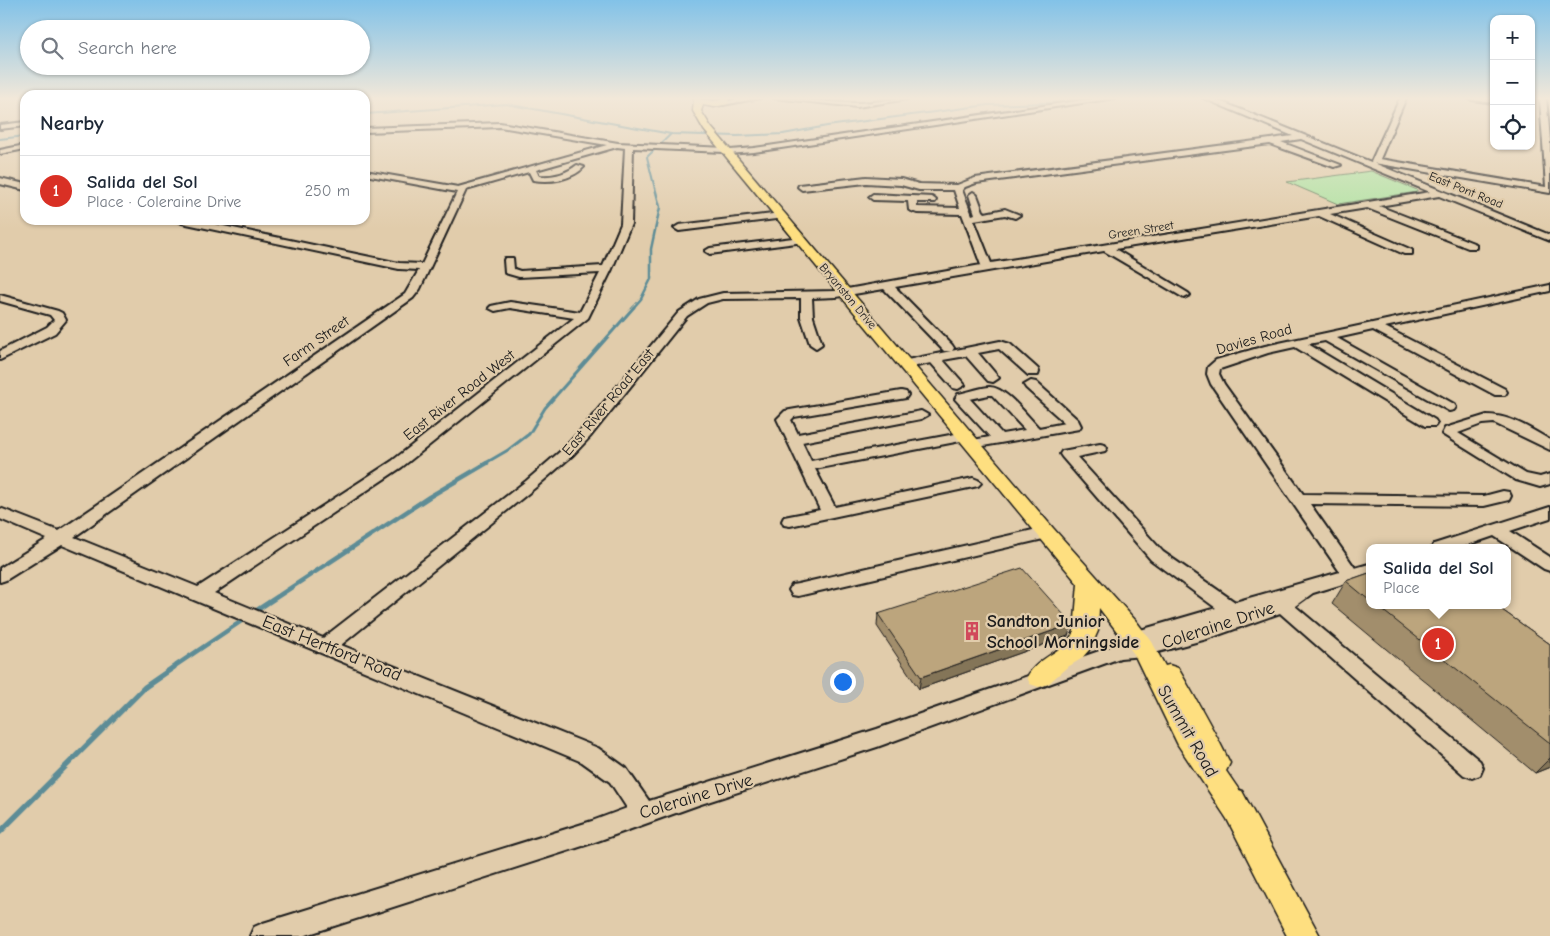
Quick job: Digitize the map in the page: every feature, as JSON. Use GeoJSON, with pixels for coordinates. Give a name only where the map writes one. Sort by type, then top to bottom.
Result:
{"type":"FeatureCollection","features":[{"type":"Feature","properties":{"kind":"main road","name":"Bryanston Drive"},"geometry":{"type":"LineString","coordinates":[[718,142],[1142,644]]}},
{"type":"Feature","properties":{"kind":"main road","name":"Bryanston Drive"},"geometry":{"type":"LineString","coordinates":[[1002,479],[1092,572],[1142,644]]}},
{"type":"Feature","properties":{"kind":"main road"},"geometry":{"type":"LineString","coordinates":[[1039,677],[1057,661],[1073,652],[1082,642],[1086,631],[1089,580]]}},
{"type":"Feature","properties":{"kind":"main road","name":"Summit Road"},"geometry":{"type":"LineString","coordinates":[[1142,644],[1188,737],[1236,810],[1304,936]]}},
{"type":"Feature","properties":{"kind":"street"},"geometry":{"type":"LineString","coordinates":[[598,142],[623,146],[754,150],[811,142]]}},
{"type":"Feature","properties":{"kind":"street"},"geometry":{"type":"LineString","coordinates":[[794,179],[805,190],[863,180],[901,182],[928,187],[959,188],[976,181],[1271,142],[1337,165]]}},
{"type":"Feature","properties":{"kind":"street","name":"East Pont Road"},"geometry":{"type":"LineString","coordinates":[[1314,142],[1550,238]]}},
{"type":"Feature","properties":{"kind":"street"},"geometry":{"type":"LineString","coordinates":[[1374,160],[1377,158],[1384,142]]}},
{"type":"Feature","properties":{"kind":"street"},"geometry":{"type":"LineString","coordinates":[[1359,160],[1374,160],[1550,188],[1547,142]]}},
{"type":"Feature","properties":{"kind":"street"},"geometry":{"type":"LineString","coordinates":[[370,174],[460,189],[623,146]]}},
{"type":"Feature","properties":{"kind":"street","name":"East River Road West"},"geometry":{"type":"LineString","coordinates":[[200,594],[397,464],[584,316],[607,269],[627,220],[623,146]]}},
{"type":"Feature","properties":{"kind":"street"},"geometry":{"type":"LineString","coordinates":[[0,152],[20,148]]}},
{"type":"Feature","properties":{"kind":"street"},"geometry":{"type":"LineString","coordinates":[[531,169],[536,178],[542,179],[571,174],[580,167]]}},
{"type":"Feature","properties":{"kind":"street"},"geometry":{"type":"LineString","coordinates":[[876,172],[901,182]]}},
{"type":"Feature","properties":{"kind":"street"},"geometry":{"type":"LineString","coordinates":[[0,181],[20,186]]}},
{"type":"Feature","properties":{"kind":"street"},"geometry":{"type":"LineString","coordinates":[[959,188],[987,267]]}},
{"type":"Feature","properties":{"kind":"street","name":"Farm Street"},"geometry":{"type":"LineString","coordinates":[[0,576],[62,537],[406,299],[415,289],[462,190],[460,189]]}},
{"type":"Feature","properties":{"kind":"street","name":"Green Street"},"geometry":{"type":"LineString","coordinates":[[846,293],[987,267],[1440,193]]}},
{"type":"Feature","properties":{"kind":"street"},"geometry":{"type":"LineString","coordinates":[[973,194],[979,213],[983,215]]}},
{"type":"Feature","properties":{"kind":"street"},"geometry":{"type":"LineString","coordinates":[[873,197],[932,200]]}},
{"type":"Feature","properties":{"kind":"street"},"geometry":{"type":"LineString","coordinates":[[913,199],[912,208],[921,211],[967,215],[1005,212],[1015,215]]}},
{"type":"Feature","properties":{"kind":"street"},"geometry":{"type":"LineString","coordinates":[[1368,205],[1472,246]]}},
{"type":"Feature","properties":{"kind":"street"},"geometry":{"type":"LineString","coordinates":[[1320,213],[1408,252]]}},
{"type":"Feature","properties":{"kind":"street"},"geometry":{"type":"LineString","coordinates":[[679,228],[781,216]]}},
{"type":"Feature","properties":{"kind":"street"},"geometry":{"type":"LineString","coordinates":[[206,225],[399,266],[426,266]]}},
{"type":"Feature","properties":{"kind":"street"},"geometry":{"type":"LineString","coordinates":[[710,251],[801,240]]}},
{"type":"Feature","properties":{"kind":"street"},"geometry":{"type":"LineString","coordinates":[[1106,248],[1184,295]]}},
{"type":"Feature","properties":{"kind":"street"},"geometry":{"type":"LineString","coordinates":[[508,260],[509,271],[520,274],[607,269]]}},
{"type":"Feature","properties":{"kind":"street"},"geometry":{"type":"LineString","coordinates":[[399,266],[411,276],[415,289]]}},
{"type":"Feature","properties":{"kind":"street"},"geometry":{"type":"LineString","coordinates":[[887,285],[948,348]]}},
{"type":"Feature","properties":{"kind":"street","name":"Davies Road"},"geometry":{"type":"LineString","coordinates":[[1352,576],[1214,379],[1213,370],[1220,362],[1297,343],[1550,288]]}},
{"type":"Feature","properties":{"kind":"street","name":"East River Road East"},"geometry":{"type":"LineString","coordinates":[[326,646],[531,484],[568,452],[585,434],[666,333],[690,309],[703,301],[720,296],[846,293]]}},
{"type":"Feature","properties":{"kind":"street"},"geometry":{"type":"LineString","coordinates":[[806,294],[807,317],[816,344]]}},
{"type":"Feature","properties":{"kind":"street"},"geometry":{"type":"LineString","coordinates":[[0,298],[58,315],[60,320],[51,330],[0,356]]}},
{"type":"Feature","properties":{"kind":"street"},"geometry":{"type":"LineString","coordinates":[[495,308],[510,305],[584,316]]}},
{"type":"Feature","properties":{"kind":"street"},"geometry":{"type":"LineString","coordinates":[[1374,326],[1500,392]]}},
{"type":"Feature","properties":{"kind":"street"},"geometry":{"type":"LineString","coordinates":[[1327,337],[1448,407]]}},
{"type":"Feature","properties":{"kind":"street"},"geometry":{"type":"LineString","coordinates":[[1297,343],[1430,423]]}},
{"type":"Feature","properties":{"kind":"street"},"geometry":{"type":"LineString","coordinates":[[806,466],[969,440],[1036,434],[1074,426],[1004,345],[907,364]]}},
{"type":"Feature","properties":{"kind":"street"},"geometry":{"type":"LineString","coordinates":[[969,351],[993,378]]}},
{"type":"Feature","properties":{"kind":"street"},"geometry":{"type":"LineString","coordinates":[[934,358],[958,385]]}},
{"type":"Feature","properties":{"kind":"street"},"geometry":{"type":"LineString","coordinates":[[995,434],[962,399],[963,397],[989,391],[996,392],[1036,434]]}},
{"type":"Feature","properties":{"kind":"street"},"geometry":{"type":"LineString","coordinates":[[830,512],[784,419],[790,414],[901,394]]}},
{"type":"Feature","properties":{"kind":"street"},"geometry":{"type":"LineString","coordinates":[[794,439],[921,415]]}},
{"type":"Feature","properties":{"kind":"street"},"geometry":{"type":"LineString","coordinates":[[1550,446],[1508,423],[1488,418],[1450,431],[1449,434],[1521,477],[1540,482],[1550,479]]}},
{"type":"Feature","properties":{"kind":"street"},"geometry":{"type":"LineString","coordinates":[[1100,448],[1060,456],[1157,556],[1246,610]]}},
{"type":"Feature","properties":{"kind":"street"},"geometry":{"type":"LineString","coordinates":[[790,521],[973,483]]}},
{"type":"Feature","properties":{"kind":"street"},"geometry":{"type":"LineString","coordinates":[[1299,499],[1484,500],[1503,496]]}},
{"type":"Feature","properties":{"kind":"street"},"geometry":{"type":"LineString","coordinates":[[1452,544],[1550,512]]}},
{"type":"Feature","properties":{"kind":"street","name":"East Hertford Road"},"geometry":{"type":"LineString","coordinates":[[0,513],[590,754],[618,775],[643,812]]}},
{"type":"Feature","properties":{"kind":"street"},"geometry":{"type":"LineString","coordinates":[[1496,530],[1550,565]]}},
{"type":"Feature","properties":{"kind":"street"},"geometry":{"type":"LineString","coordinates":[[798,590],[1046,532]]}},
{"type":"Feature","properties":{"kind":"street","name":"Coleraine Drive"},"geometry":{"type":"LineString","coordinates":[[263,936],[592,832],[643,812],[880,737],[993,696],[1039,677],[1142,644],[1214,630],[1246,610],[1366,571]]}},
{"type":"Feature","properties":{"kind":"street"},"geometry":{"type":"LineString","coordinates":[[1277,601],[1472,768]]}},
{"type":"Feature","properties":{"kind":"green space"},"geometry":{"type":"Polygon","coordinates":[[[1371,171],[1417,190],[1417,192],[1338,204],[1287,182],[1371,171]]]}},
{"type":"Feature","properties":{"kind":"building","name":"Sandton Junior School Morningside"},"geometry":{"type":"Polygon","coordinates":[[[1022,568],[1072,624],[921,677],[878,614],[1022,568]]]}},
{"type":"Feature","properties":{"kind":"building"},"geometry":{"type":"Polygon","coordinates":[[[1366,574],[1366,598],[1346,581],[1366,574]]]}},
{"type":"Feature","properties":{"kind":"building"},"geometry":{"type":"Polygon","coordinates":[[[1381,609],[1501,609],[1550,644],[1550,743],[1381,609]]]}},
{"type":"Feature","properties":{"kind":"waterway"},"geometry":{"type":"LineString","coordinates":[[655,189],[647,157],[663,142]]}},
{"type":"Feature","properties":{"kind":"waterway"},"geometry":{"type":"LineString","coordinates":[[633,308],[641,299],[651,279],[651,249],[660,207],[655,188]]}},
{"type":"Feature","properties":{"kind":"waterway"},"geometry":{"type":"LineString","coordinates":[[484,464],[508,450],[529,434],[545,408],[634,307]]}},
{"type":"Feature","properties":{"kind":"waterway"},"geometry":{"type":"LineString","coordinates":[[254,612],[429,497],[487,463]]}},
{"type":"Feature","properties":{"kind":"waterway"},"geometry":{"type":"LineString","coordinates":[[172,668],[246,618]]}},
{"type":"Feature","properties":{"kind":"waterway"},"geometry":{"type":"LineString","coordinates":[[0,832],[145,687],[174,667]]}},
{"type":"Feature","properties":{"kind":"place","name":"Sandton Junior School Morningside"},"geometry":{"type":"Point","coordinates":[972,631]}},
{"type":"Feature","properties":{"kind":"place","name":"Salida del Sol"},"geometry":{"type":"Point","coordinates":[1438,644]}}]}
